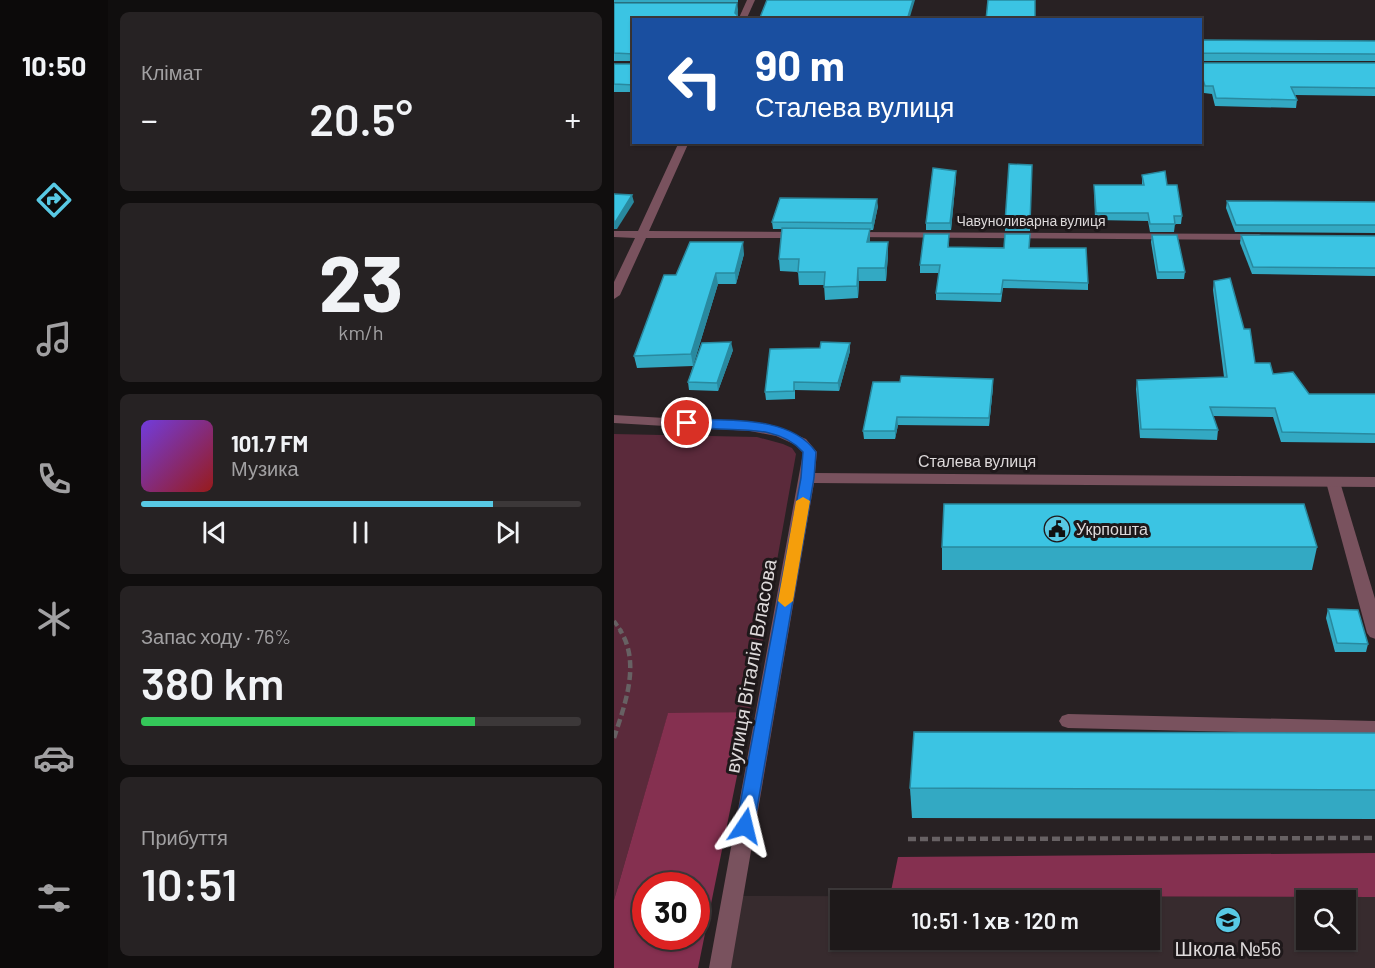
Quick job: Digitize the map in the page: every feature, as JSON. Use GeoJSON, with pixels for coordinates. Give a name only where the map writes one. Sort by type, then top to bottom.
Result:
{"type":"FeatureCollection","features":[{"type":"Feature","properties":{"kind":"street"},"geometry":{"type":"LineString","coordinates":[[738,6],[750,3]]}},
{"type":"Feature","properties":{"kind":"street"},"geometry":{"type":"LineString","coordinates":[[743,18],[750,3]]}},
{"type":"Feature","properties":{"kind":"street"},"geometry":{"type":"LineString","coordinates":[[614,295],[683,144]]}},
{"type":"Feature","properties":{"kind":"street"},"geometry":{"type":"LineString","coordinates":[[614,234],[818,235]]}},
{"type":"Feature","properties":{"kind":"street","name":"Чавуноливарна вулиця"},"geometry":{"type":"LineString","coordinates":[[842,235],[1269,237]]}},
{"type":"Feature","properties":{"kind":"street"},"geometry":{"type":"LineString","coordinates":[[614,419],[750,427],[780,432],[801,442],[810,452],[808,478]]}},
{"type":"Feature","properties":{"kind":"street","name":"Сталева вулиця"},"geometry":{"type":"LineString","coordinates":[[808,478],[1376,482]]}},
{"type":"Feature","properties":{"kind":"street","name":"вулиця Віталія Власова"},"geometry":{"type":"LineString","coordinates":[[720,968],[808,478]]}},
{"type":"Feature","properties":{"kind":"street"},"geometry":{"type":"LineString","coordinates":[[1332,482],[1376,633]]}},
{"type":"Feature","properties":{"kind":"street"},"geometry":{"type":"LineString","coordinates":[[1068,721],[1376,728]]}},
{"type":"Feature","properties":{"kind":"path"},"geometry":{"type":"LineString","coordinates":[[614,621],[620,628],[627,646],[630,684],[614,738]]}},
{"type":"Feature","properties":{"kind":"path"},"geometry":{"type":"LineString","coordinates":[[908,839],[1376,838]]}},
{"type":"Feature","properties":{"kind":"shaded area"},"geometry":{"type":"Polygon","coordinates":[[[614,434],[757,437],[783,444],[792,448],[796,454],[750,712],[668,714],[614,900],[614,434]]]}},
{"type":"Feature","properties":{"kind":"shaded area"},"geometry":{"type":"Polygon","coordinates":[[[750,712],[710,909],[710,872],[632,872],[632,950],[702,950],[698,968],[614,968],[614,900],[668,713],[750,712]]]}},
{"type":"Feature","properties":{"kind":"shaded area"},"geometry":{"type":"Polygon","coordinates":[[[1375,853],[1375,897],[1356,897],[1356,890],[1296,890],[1296,897],[1160,897],[1160,890],[891,890],[898,857],[1375,853]]]}},
{"type":"Feature","properties":{"kind":"shaded area","name":"Школа №56"},"geometry":{"type":"Polygon","coordinates":[[[733,896],[830,896],[830,950],[1160,950],[1160,897],[1296,897],[1296,950],[1356,950],[1356,897],[1375,897],[1375,968],[720,968],[733,896]]]}},
{"type":"Feature","properties":{"kind":"building"},"geometry":{"type":"Polygon","coordinates":[[[767,0],[913,0],[908,18],[760,18],[767,0]]]}},
{"type":"Feature","properties":{"kind":"building"},"geometry":{"type":"Polygon","coordinates":[[[988,0],[1035,0],[1035,18],[986,18],[988,0]]]}},
{"type":"Feature","properties":{"kind":"building"},"geometry":{"type":"Polygon","coordinates":[[[614,3],[737,3],[735,13],[737,18],[632,18],[632,54],[614,53],[614,3]]]}},
{"type":"Feature","properties":{"kind":"building"},"geometry":{"type":"Polygon","coordinates":[[[1202,40],[1376,41],[1376,54],[1202,53],[1202,40]]]}},
{"type":"Feature","properties":{"kind":"building"},"geometry":{"type":"Polygon","coordinates":[[[1202,63],[1376,63],[1376,88],[1291,87],[1297,100],[1216,98],[1213,86],[1205,86],[1202,63]]]}},
{"type":"Feature","properties":{"kind":"building"},"geometry":{"type":"Polygon","coordinates":[[[614,64],[632,64],[632,85],[614,84],[614,64]]]}},
{"type":"Feature","properties":{"kind":"building"},"geometry":{"type":"Polygon","coordinates":[[[1009,164],[1032,165],[1030,224],[1005,223],[1009,164]]]}},
{"type":"Feature","properties":{"kind":"building"},"geometry":{"type":"Polygon","coordinates":[[[933,168],[956,171],[950,223],[926,223],[933,168]]]}},
{"type":"Feature","properties":{"kind":"building"},"geometry":{"type":"Polygon","coordinates":[[[1165,171],[1167,185],[1177,185],[1182,216],[1174,216],[1175,224],[1150,224],[1148,213],[1096,213],[1094,185],[1144,185],[1142,175],[1165,171]]]}},
{"type":"Feature","properties":{"kind":"building"},"geometry":{"type":"Polygon","coordinates":[[[614,194],[632,195],[614,222],[614,194]]]}},
{"type":"Feature","properties":{"kind":"building"},"geometry":{"type":"Polygon","coordinates":[[[780,198],[877,199],[872,223],[772,222],[780,198]]]}},
{"type":"Feature","properties":{"kind":"building"},"geometry":{"type":"Polygon","coordinates":[[[1227,201],[1376,202],[1376,225],[1236,225],[1227,201]]]}},
{"type":"Feature","properties":{"kind":"building"},"geometry":{"type":"Polygon","coordinates":[[[782,228],[870,229],[867,242],[888,242],[885,268],[858,268],[857,286],[824,287],[825,272],[798,272],[799,259],[779,259],[782,228]]]}},
{"type":"Feature","properties":{"kind":"building"},"geometry":{"type":"Polygon","coordinates":[[[924,234],[949,234],[948,247],[1004,248],[1005,234],[1030,234],[1029,248],[1086,248],[1088,283],[1003,280],[1001,294],[936,293],[940,265],[920,265],[924,234]]]}},
{"type":"Feature","properties":{"kind":"building"},"geometry":{"type":"Polygon","coordinates":[[[1152,235],[1177,235],[1185,272],[1158,272],[1152,235]]]}},
{"type":"Feature","properties":{"kind":"building"},"geometry":{"type":"Polygon","coordinates":[[[1241,235],[1376,236],[1376,268],[1253,267],[1241,235]]]}},
{"type":"Feature","properties":{"kind":"building"},"geometry":{"type":"Polygon","coordinates":[[[690,242],[743,242],[735,273],[716,273],[691,354],[634,356],[664,275],[676,275],[690,242]]]}},
{"type":"Feature","properties":{"kind":"building"},"geometry":{"type":"Polygon","coordinates":[[[1230,278],[1244,329],[1250,329],[1255,363],[1270,363],[1273,374],[1293,372],[1309,394],[1376,394],[1376,434],[1282,432],[1275,408],[1210,407],[1218,430],[1141,429],[1137,380],[1227,377],[1214,281],[1230,278]]]}},
{"type":"Feature","properties":{"kind":"building"},"geometry":{"type":"Polygon","coordinates":[[[731,342],[717,383],[688,382],[702,343],[731,342]]]}},
{"type":"Feature","properties":{"kind":"building"},"geometry":{"type":"Polygon","coordinates":[[[821,342],[850,343],[838,383],[794,382],[794,391],[765,392],[770,349],[820,348],[821,342]]]}},
{"type":"Feature","properties":{"kind":"building"},"geometry":{"type":"Polygon","coordinates":[[[901,376],[993,379],[989,418],[897,417],[895,431],[863,431],[873,382],[900,382],[901,376]]]}},
{"type":"Feature","properties":{"kind":"building"},"geometry":{"type":"Polygon","coordinates":[[[944,504],[1304,504],[1317,547],[942,547],[944,504]]]}},
{"type":"Feature","properties":{"kind":"building"},"geometry":{"type":"Polygon","coordinates":[[[1328,609],[1358,610],[1368,644],[1337,643],[1328,609]]]}},
{"type":"Feature","properties":{"kind":"building"},"geometry":{"type":"Polygon","coordinates":[[[914,732],[1376,733],[1376,790],[910,788],[914,732]]]}},
{"type":"Feature","properties":{"kind":"slow traffic"},"geometry":{"type":"LineString","coordinates":[[785,601],[803,501]]}},
{"type":"Feature","properties":{"kind":"place","name":"Укрпошта"},"geometry":{"type":"Point","coordinates":[1057,529]}},
{"type":"Feature","properties":{"kind":"place","name":"Школа №56"},"geometry":{"type":"Point","coordinates":[1228,920]}},
{"type":"Feature","properties":{"kind":"route"},"geometry":{"type":"LineString","coordinates":[[687,423],[750,427],[780,432],[801,442],[810,452],[808,478],[745,826]]}}]}
